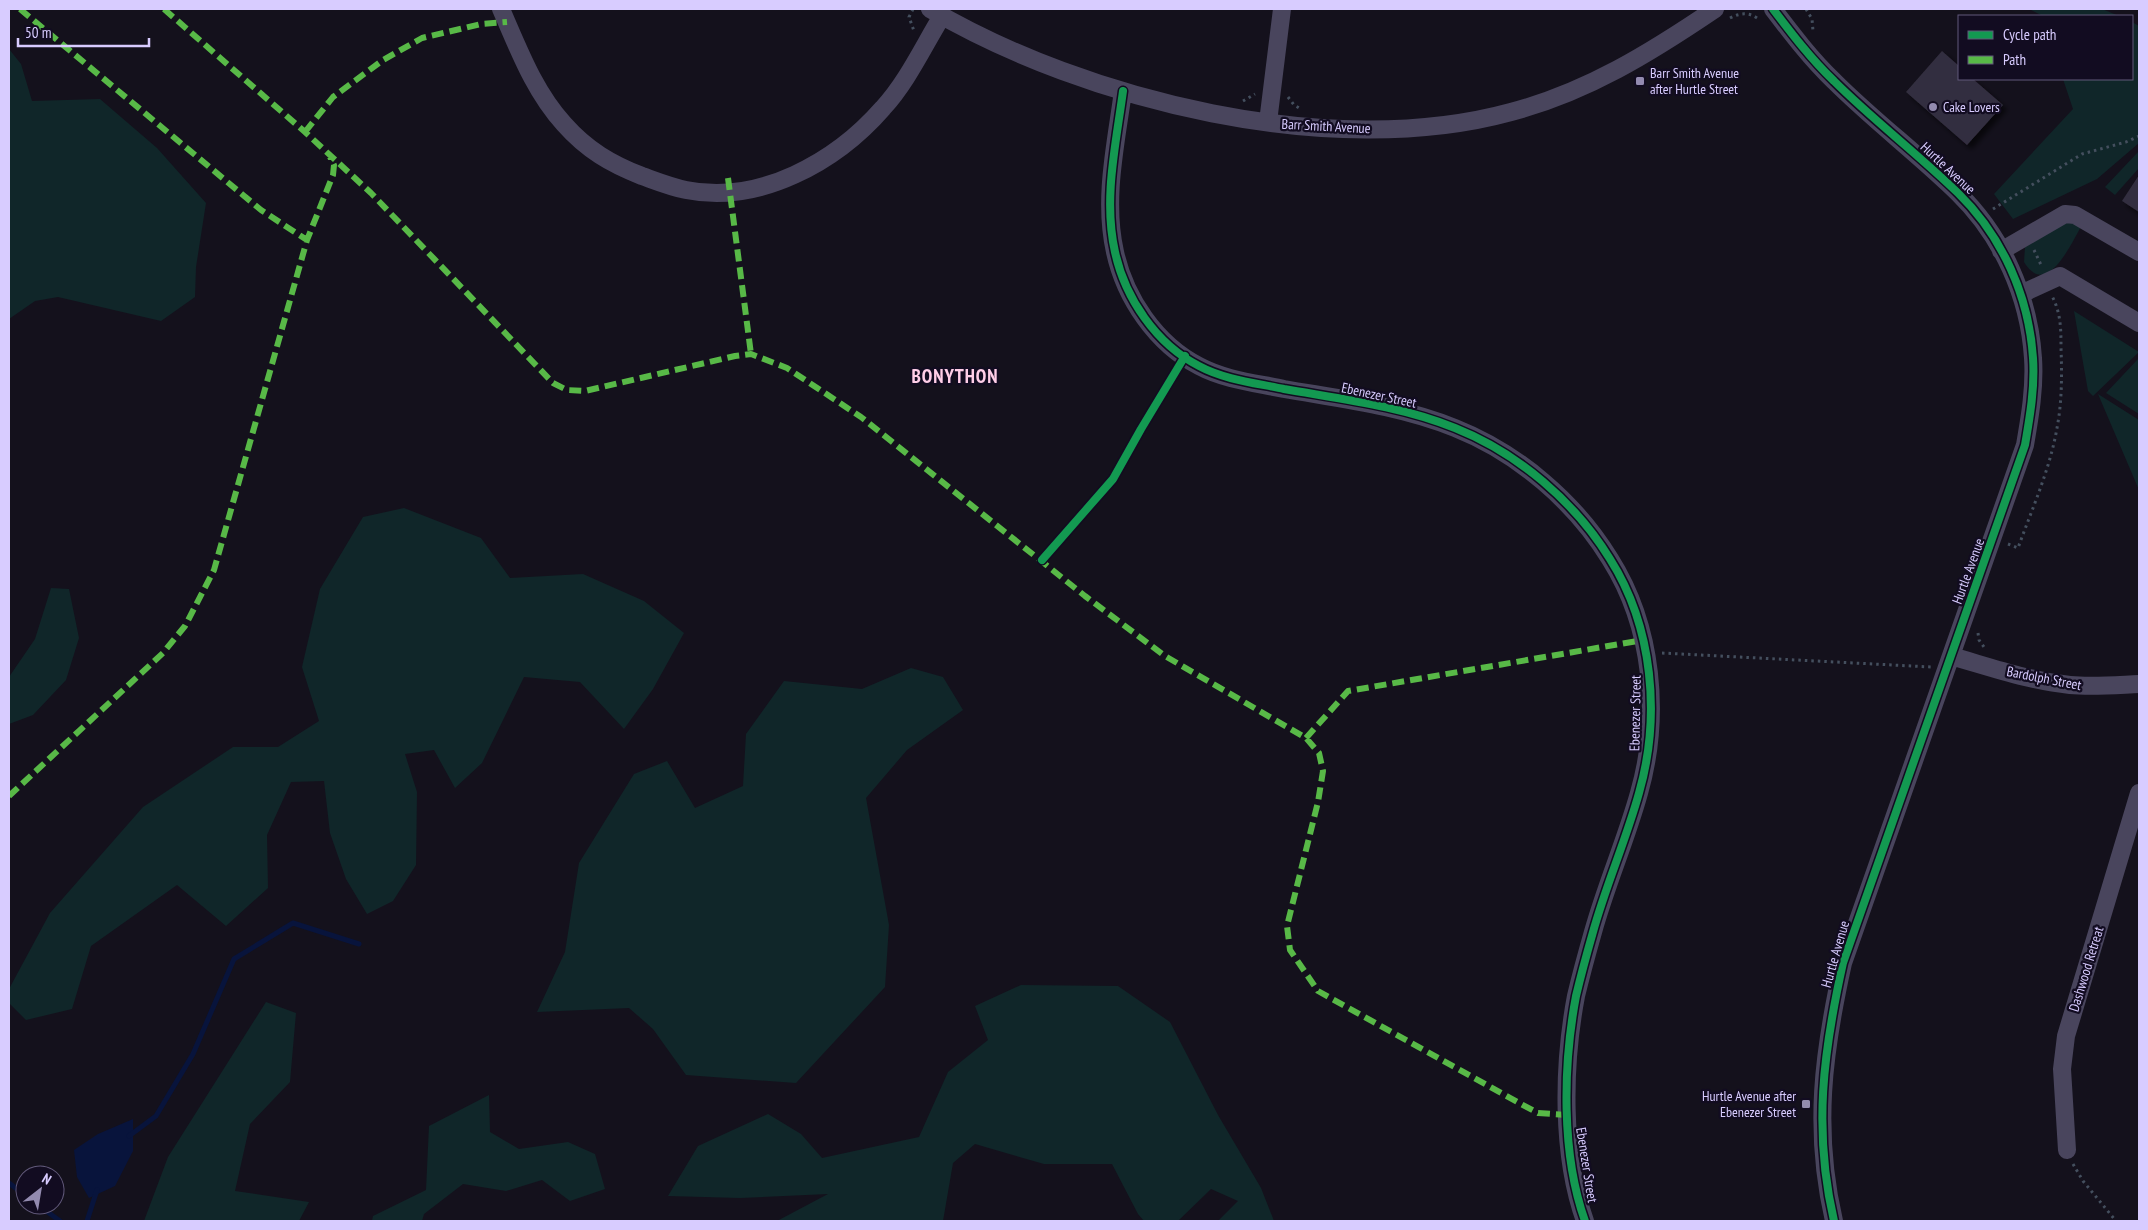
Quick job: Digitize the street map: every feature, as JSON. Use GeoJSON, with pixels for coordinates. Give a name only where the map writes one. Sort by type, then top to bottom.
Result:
{"type":"FeatureCollection","features":[{"type":"Feature","properties":{"kind":"street"},"geometry":{"type":"LineString","coordinates":[[501,9],[524,63],[542,96],[564,124],[595,152],[614,165],[657,182],[686,190],[718,192],[750,189],[782,180],[813,166],[842,147],[882,110],[894,96],[936,12]]}},
{"type":"Feature","properties":{"kind":"street"},"geometry":{"type":"LineString","coordinates":[[1268,122],[1282,9]]}},
{"type":"Feature","properties":{"kind":"street","name":"Barr Smith Avenue"},"geometry":{"type":"LineString","coordinates":[[936,12],[1030,59],[1123,91],[1195,110],[1268,122],[1351,130],[1450,125],[1511,112],[1570,92],[1628,65],[1721,14]]}},
{"type":"Feature","properties":{"kind":"street","name":"Hurtle Avenue"},"geometry":{"type":"LineString","coordinates":[[1768,15],[1797,42],[1834,82],[1958,193],[1989,211],[2001,251],[2021,294],[2028,318],[2033,359],[2032,402],[2025,445],[1943,657],[1852,934],[1830,1022],[1822,1081],[1821,1111],[1824,1168],[1834,1221]]}},
{"type":"Feature","properties":{"kind":"street","name":"Ebenezer Street"},"geometry":{"type":"LineString","coordinates":[[1123,91],[1110,192],[1110,212],[1115,252],[1127,288],[1145,320],[1169,346],[1198,366],[1232,379],[1404,412],[1455,428],[1488,444],[1532,473],[1570,506],[1585,523],[1612,561],[1636,612],[1649,668],[1650,722],[1646,760],[1639,791],[1594,928],[1577,994],[1571,1034],[1567,1115],[1573,1174],[1578,1203],[1585,1221]]}},
{"type":"Feature","properties":{"kind":"street"},"geometry":{"type":"LineString","coordinates":[[2001,251],[2065,214],[2076,214],[2139,252]]}},
{"type":"Feature","properties":{"kind":"street"},"geometry":{"type":"LineString","coordinates":[[2021,294],[2060,276],[2139,323]]}},
{"type":"Feature","properties":{"kind":"street","name":"Bardolph Street"},"geometry":{"type":"LineString","coordinates":[[1943,657],[2069,685],[2139,684]]}},
{"type":"Feature","properties":{"kind":"street","name":"Dashwood Retreat"},"geometry":{"type":"LineString","coordinates":[[2068,1150],[2062,1069],[2066,1036],[2139,793]]}},
{"type":"Feature","properties":{"kind":"path"},"geometry":{"type":"LineString","coordinates":[[913,9],[909,17],[914,30],[913,36]]}},
{"type":"Feature","properties":{"kind":"path"},"geometry":{"type":"LineString","coordinates":[[1806,9],[1812,19],[1814,36]]}},
{"type":"Feature","properties":{"kind":"path"},"geometry":{"type":"LineString","coordinates":[[1721,14],[1768,15]]}},
{"type":"Feature","properties":{"kind":"path"},"geometry":{"type":"LineString","coordinates":[[1237,102],[1254,95],[1260,87],[1286,92],[1294,105],[1304,110]]}},
{"type":"Feature","properties":{"kind":"path"},"geometry":{"type":"LineString","coordinates":[[1989,211],[2082,154],[2126,142],[2139,136]]}},
{"type":"Feature","properties":{"kind":"path"},"geometry":{"type":"LineString","coordinates":[[2007,544],[2018,548],[2049,463],[2057,430],[2062,377],[2060,320],[2057,305],[2026,236]]}},
{"type":"Feature","properties":{"kind":"path"},"geometry":{"type":"LineString","coordinates":[[1980,627],[1980,640],[1989,653]]}},
{"type":"Feature","properties":{"kind":"path"},"geometry":{"type":"LineString","coordinates":[[1657,653],[1931,667],[1943,657]]}},
{"type":"Feature","properties":{"kind":"path"},"geometry":{"type":"LineString","coordinates":[[2068,1150],[2075,1171],[2116,1221]]}},
{"type":"Feature","properties":{"kind":"green space"},"geometry":{"type":"Polygon","coordinates":[[[2029,9],[2102,9],[2117,15],[2041,15],[2029,9]]]}},
{"type":"Feature","properties":{"kind":"green space"},"geometry":{"type":"Polygon","coordinates":[[[2133,23],[2139,26],[2139,143],[2097,179],[2013,219],[1994,194],[2073,109],[2063,80],[2133,80],[2133,23]]]}},
{"type":"Feature","properties":{"kind":"green space"},"geometry":{"type":"Polygon","coordinates":[[[9,49],[21,64],[32,101],[100,99],[157,148],[206,203],[196,267],[195,297],[161,321],[58,297],[35,301],[9,319],[9,49]]]}},
{"type":"Feature","properties":{"kind":"green space"},"geometry":{"type":"Polygon","coordinates":[[[2139,151],[2139,168],[2115,195],[2105,187],[2139,151]]]}},
{"type":"Feature","properties":{"kind":"green space"},"geometry":{"type":"Polygon","coordinates":[[[2066,221],[2083,223],[2066,254],[2050,271],[2041,275],[2033,272],[2024,262],[2025,247],[2066,221]]]}},
{"type":"Feature","properties":{"kind":"green space"},"geometry":{"type":"Polygon","coordinates":[[[2074,311],[2139,352],[2093,396],[2088,391],[2074,311]]]}},
{"type":"Feature","properties":{"kind":"green space"},"geometry":{"type":"Polygon","coordinates":[[[2139,358],[2139,414],[2106,393],[2139,358]]]}},
{"type":"Feature","properties":{"kind":"green space"},"geometry":{"type":"Polygon","coordinates":[[[2098,394],[2139,420],[2139,490],[2098,394]]]}},
{"type":"Feature","properties":{"kind":"green space"},"geometry":{"type":"Polygon","coordinates":[[[404,508],[481,538],[510,578],[583,574],[644,601],[684,633],[653,689],[624,729],[580,682],[524,677],[482,763],[455,788],[434,750],[405,754],[417,792],[416,865],[393,901],[367,914],[346,879],[330,833],[324,781],[291,782],[267,835],[268,888],[226,926],[177,885],[91,946],[72,1009],[26,1020],[9,1003],[9,989],[50,913],[143,807],[233,747],[278,747],[319,721],[302,667],[320,589],[363,517],[404,508]]]}},
{"type":"Feature","properties":{"kind":"green space"},"geometry":{"type":"Polygon","coordinates":[[[51,588],[69,589],[79,638],[66,680],[33,715],[9,724],[9,677],[35,639],[51,588]]]}},
{"type":"Feature","properties":{"kind":"green space"},"geometry":{"type":"Polygon","coordinates":[[[911,668],[943,677],[963,710],[907,750],[866,798],[889,925],[885,987],[796,1083],[686,1075],[653,1029],[629,1008],[537,1012],[565,952],[579,863],[634,774],[667,761],[695,808],[743,786],[746,734],[784,681],[862,689],[911,668]]]}},
{"type":"Feature","properties":{"kind":"green space"},"geometry":{"type":"Polygon","coordinates":[[[1021,985],[1118,986],[1170,1022],[1218,1115],[1261,1188],[1274,1221],[1218,1221],[1238,1201],[1211,1189],[1178,1221],[1144,1221],[1138,1214],[1112,1164],[1044,1164],[975,1144],[953,1163],[943,1221],[777,1221],[828,1194],[740,1198],[668,1196],[698,1146],[768,1114],[801,1134],[822,1158],[919,1137],[948,1072],[988,1040],[975,1006],[1021,985]]]}},
{"type":"Feature","properties":{"kind":"green space"},"geometry":{"type":"Polygon","coordinates":[[[266,1002],[296,1013],[290,1082],[250,1124],[235,1191],[309,1202],[299,1221],[144,1221],[168,1157],[266,1002]]]}},
{"type":"Feature","properties":{"kind":"green space"},"geometry":{"type":"Polygon","coordinates":[[[489,1095],[490,1132],[519,1149],[568,1142],[595,1154],[605,1189],[570,1201],[542,1180],[506,1191],[463,1184],[424,1214],[422,1221],[372,1221],[373,1216],[426,1190],[429,1126],[489,1095]]]}},
{"type":"Feature","properties":{"kind":"water"},"geometry":{"type":"Polygon","coordinates":[[[133,1119],[133,1151],[115,1186],[89,1198],[77,1177],[74,1150],[98,1134],[133,1119]]]}},
{"type":"Feature","properties":{"kind":"building"},"geometry":{"type":"Polygon","coordinates":[[[1942,51],[1958,65],[1958,80],[1974,80],[2003,105],[1967,145],[1906,92],[1942,51]]]}},
{"type":"Feature","properties":{"kind":"building"},"geometry":{"type":"Polygon","coordinates":[[[2139,175],[2139,212],[2122,201],[2139,175]]]}},
{"type":"Feature","properties":{"kind":"waterway"},"geometry":{"type":"LineString","coordinates":[[129,1136],[156,1116],[193,1054],[234,959],[293,923],[359,944]]}},
{"type":"Feature","properties":{"kind":"waterway"},"geometry":{"type":"LineString","coordinates":[[9,1183],[15,1188]]}},
{"type":"Feature","properties":{"kind":"waterway"},"geometry":{"type":"LineString","coordinates":[[87,1221],[97,1190]]}},
{"type":"Feature","properties":{"kind":"waterway"},"geometry":{"type":"LineString","coordinates":[[52,1215],[60,1221]]}},
{"type":"Feature","properties":{"kind":"marked path"},"geometry":{"type":"LineString","coordinates":[[20,9],[261,210],[307,240]]}},
{"type":"Feature","properties":{"kind":"marked path"},"geometry":{"type":"LineString","coordinates":[[164,9],[305,132],[371,193],[553,383],[567,390],[585,391],[735,356],[751,354],[787,368],[861,417],[1085,596],[1165,656],[1306,738],[1319,753],[1323,771],[1318,802],[1287,926],[1290,950],[1318,991],[1538,1113],[1567,1115]]}},
{"type":"Feature","properties":{"kind":"marked path"},"geometry":{"type":"LineString","coordinates":[[305,132],[333,97],[383,60],[422,38],[481,24],[507,22]]}},
{"type":"Feature","properties":{"kind":"marked path"},"geometry":{"type":"LineString","coordinates":[[9,796],[163,653],[185,626],[214,570],[307,240],[333,175],[334,165],[330,157]]}},
{"type":"Feature","properties":{"kind":"marked path"},"geometry":{"type":"LineString","coordinates":[[728,178],[751,354]]}},
{"type":"Feature","properties":{"kind":"marked path"},"geometry":{"type":"LineString","coordinates":[[1306,738],[1348,691],[1643,640]]}},
{"type":"Feature","properties":{"kind":"cycle path"},"geometry":{"type":"LineString","coordinates":[[1773,9],[1826,73],[1958,193],[1988,228],[2000,248],[2019,290],[2026,312],[2033,358],[2033,391],[2025,445],[1843,963],[1830,1028],[1823,1092],[1824,1155],[1834,1221]]}},
{"type":"Feature","properties":{"kind":"cycle path"},"geometry":{"type":"LineString","coordinates":[[1123,91],[1110,192],[1112,232],[1115,252],[1126,286],[1145,318],[1156,332],[1183,357],[1219,375],[1414,414],[1455,428],[1501,451],[1543,482],[1580,518],[1610,559],[1636,613],[1644,643],[1651,703],[1650,734],[1646,764],[1628,828],[1593,932],[1576,996],[1569,1051],[1567,1080],[1568,1139],[1577,1195],[1585,1221]]}},
{"type":"Feature","properties":{"kind":"cycle path"},"geometry":{"type":"LineString","coordinates":[[1042,560],[1113,479],[1185,356]]}},
{"type":"Feature","properties":{"kind":"place","name":"Barr Smith Avenue after Hurtle Street"},"geometry":{"type":"Point","coordinates":[1640,81]}},
{"type":"Feature","properties":{"kind":"place","name":"Cake Lovers"},"geometry":{"type":"Point","coordinates":[1933,107]}},
{"type":"Feature","properties":{"kind":"place","name":"Hurtle Avenue after Ebenezer Street"},"geometry":{"type":"Point","coordinates":[1806,1104]}},
{"type":"Feature","properties":{"kind":"district","name":"BONYTHON"},"geometry":{"type":"Point","coordinates":[955,376]}}]}
